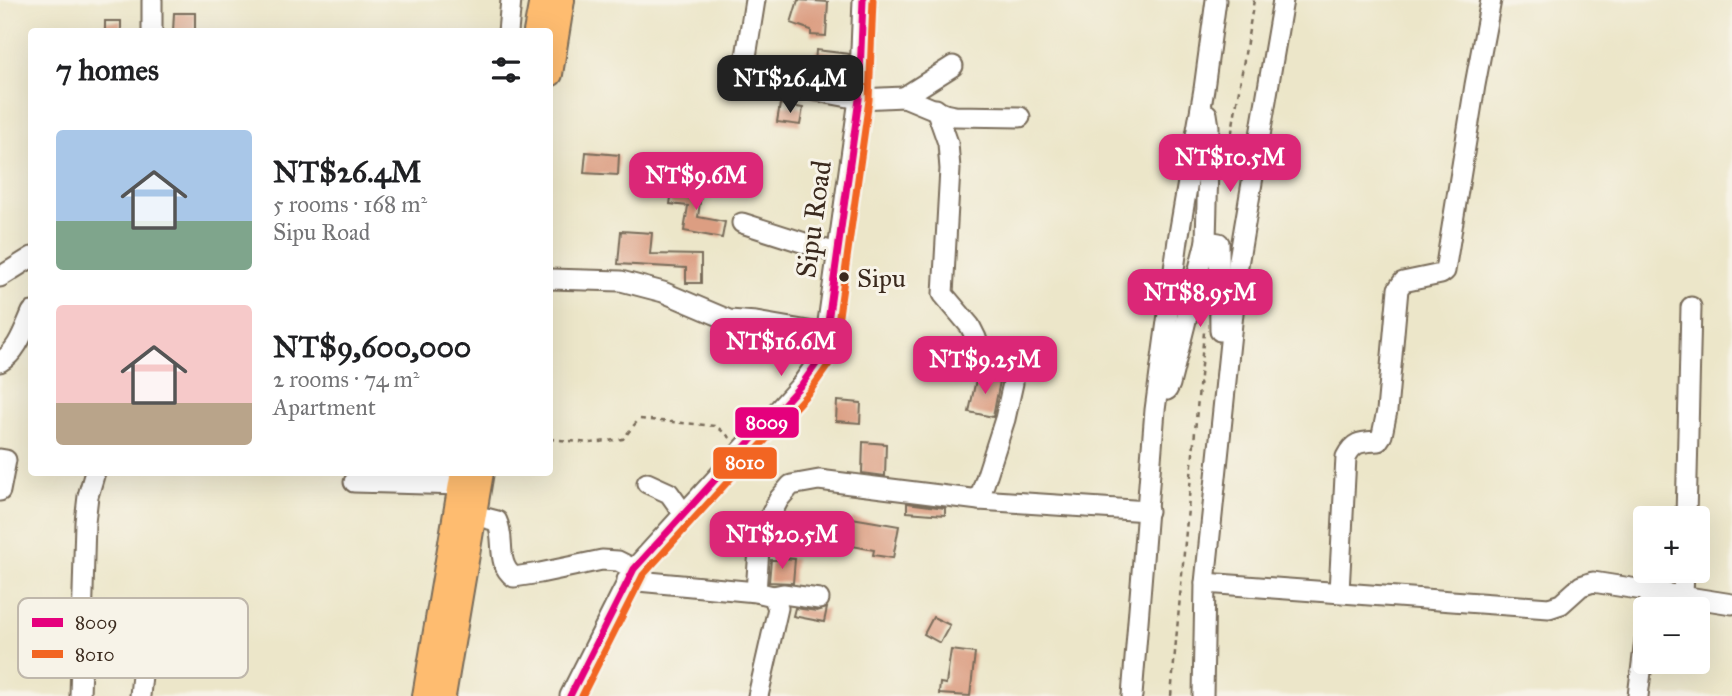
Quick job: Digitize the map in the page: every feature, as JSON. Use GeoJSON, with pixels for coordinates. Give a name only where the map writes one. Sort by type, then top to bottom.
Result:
{"type":"FeatureCollection","features":[{"type":"Feature","properties":{"kind":"main road"},"geometry":{"type":"LineString","coordinates":[[537,28],[542,0]]}},
{"type":"Feature","properties":{"kind":"main road"},"geometry":{"type":"LineString","coordinates":[[553,56],[562,0]]}},
{"type":"Feature","properties":{"kind":"main road"},"geometry":{"type":"LineString","coordinates":[[443,696],[474,515],[468,477]]}},
{"type":"Feature","properties":{"kind":"main road"},"geometry":{"type":"LineString","coordinates":[[425,696],[468,477]]}},
{"type":"Feature","properties":{"kind":"street"},"geometry":{"type":"LineString","coordinates":[[152,0],[152,28]]}},
{"type":"Feature","properties":{"kind":"street"},"geometry":{"type":"LineString","coordinates":[[508,28],[511,0]]}},
{"type":"Feature","properties":{"kind":"street"},"geometry":{"type":"LineString","coordinates":[[755,0],[745,62],[754,76],[764,81],[859,99],[904,97],[955,116],[1020,117]]}},
{"type":"Feature","properties":{"kind":"street","name":"Sipu Road"},"geometry":{"type":"LineString","coordinates":[[570,696],[631,574],[802,384],[819,360],[839,254],[859,99],[863,0]]}},
{"type":"Feature","properties":{"kind":"street"},"geometry":{"type":"LineString","coordinates":[[1132,696],[1155,410],[1178,240],[1216,0]]}},
{"type":"Feature","properties":{"kind":"street"},"geometry":{"type":"LineString","coordinates":[[1203,696],[1205,583],[1223,395],[1238,265],[1283,0]]}},
{"type":"Feature","properties":{"kind":"street"},"geometry":{"type":"LineString","coordinates":[[1339,592],[1346,457],[1351,447],[1361,442],[1378,441],[1382,435],[1387,411],[1398,289],[1403,282],[1445,271],[1491,0]]}},
{"type":"Feature","properties":{"kind":"street"},"geometry":{"type":"LineString","coordinates":[[904,97],[953,66]]}},
{"type":"Feature","properties":{"kind":"street"},"geometry":{"type":"LineString","coordinates":[[1155,410],[1170,384],[1206,241],[1209,127],[1204,89]]}},
{"type":"Feature","properties":{"kind":"street"},"geometry":{"type":"LineString","coordinates":[[936,110],[948,144],[950,169],[943,294],[970,326],[984,364]]}},
{"type":"Feature","properties":{"kind":"street"},"geometry":{"type":"LineString","coordinates":[[742,223],[839,254]]}},
{"type":"Feature","properties":{"kind":"street"},"geometry":{"type":"LineString","coordinates":[[1206,241],[1219,243],[1220,368],[1223,395]]}},
{"type":"Feature","properties":{"kind":"street"},"geometry":{"type":"LineString","coordinates":[[0,277],[28,260]]}},
{"type":"Feature","properties":{"kind":"street"},"geometry":{"type":"LineString","coordinates":[[553,279],[621,281],[663,292],[729,320],[826,334]]}},
{"type":"Feature","properties":{"kind":"street"},"geometry":{"type":"LineString","coordinates":[[1686,506],[1691,307]]}},
{"type":"Feature","properties":{"kind":"street"},"geometry":{"type":"LineString","coordinates":[[0,362],[18,343],[28,321]]}},
{"type":"Feature","properties":{"kind":"street"},"geometry":{"type":"LineString","coordinates":[[946,356],[1002,368],[1011,373],[1013,383],[1005,419],[979,500]]}},
{"type":"Feature","properties":{"kind":"street"},"geometry":{"type":"LineString","coordinates":[[0,458],[6,460],[0,491]]}},
{"type":"Feature","properties":{"kind":"street"},"geometry":{"type":"LineString","coordinates":[[83,598],[85,522],[94,476]]}},
{"type":"Feature","properties":{"kind":"street"},"geometry":{"type":"LineString","coordinates":[[354,482],[468,477]]}},
{"type":"Feature","properties":{"kind":"street"},"geometry":{"type":"LineString","coordinates":[[758,696],[778,608],[765,594],[762,533],[779,499],[791,485],[819,480],[979,500],[1148,511]]}},
{"type":"Feature","properties":{"kind":"street"},"geometry":{"type":"LineString","coordinates":[[647,483],[668,493],[684,514]]}},
{"type":"Feature","properties":{"kind":"street"},"geometry":{"type":"LineString","coordinates":[[474,515],[497,521],[502,530],[502,559],[507,572],[513,577],[602,560],[618,561],[631,574],[765,594],[819,599]]}},
{"type":"Feature","properties":{"kind":"street"},"geometry":{"type":"LineString","coordinates":[[1205,583],[1549,608],[1561,604],[1581,586],[1593,582],[1640,597]]}},
{"type":"Feature","properties":{"kind":"street"},"geometry":{"type":"LineString","coordinates":[[1684,583],[1684,596]]}},
{"type":"Feature","properties":{"kind":"street"},"geometry":{"type":"LineString","coordinates":[[1676,597],[1732,604]]}},
{"type":"Feature","properties":{"kind":"street"},"geometry":{"type":"LineString","coordinates":[[1638,696],[1641,674]]}},
{"type":"Feature","properties":{"kind":"street"},"geometry":{"type":"LineString","coordinates":[[80,696],[81,678]]}},
{"type":"Feature","properties":{"kind":"street"},"geometry":{"type":"LineString","coordinates":[[140,696],[142,678]]}},
{"type":"Feature","properties":{"kind":"path"},"geometry":{"type":"LineString","coordinates":[[1224,174],[1254,0]]}},
{"type":"Feature","properties":{"kind":"path"},"geometry":{"type":"LineString","coordinates":[[1171,696],[1204,330]]}},
{"type":"Feature","properties":{"kind":"path"},"geometry":{"type":"LineString","coordinates":[[553,439],[591,443],[624,439],[639,419],[716,426],[743,449]]}},
{"type":"Feature","properties":{"kind":"building"},"geometry":{"type":"Polygon","coordinates":[[[798,0],[828,2],[826,36],[811,35],[811,30],[791,23],[798,0]]]}},
{"type":"Feature","properties":{"kind":"building"},"geometry":{"type":"Polygon","coordinates":[[[174,13],[195,13],[195,28],[173,28],[174,13]]]}},
{"type":"Feature","properties":{"kind":"building"},"geometry":{"type":"Polygon","coordinates":[[[105,21],[121,21],[121,28],[105,28],[105,21]]]}},
{"type":"Feature","properties":{"kind":"building"},"geometry":{"type":"Polygon","coordinates":[[[816,50],[849,54],[848,68],[815,64],[816,50]]]}},
{"type":"Feature","properties":{"kind":"building"},"geometry":{"type":"Polygon","coordinates":[[[780,104],[803,108],[800,125],[777,122],[780,104]]]}},
{"type":"Feature","properties":{"kind":"building"},"geometry":{"type":"Polygon","coordinates":[[[586,152],[619,155],[618,175],[584,173],[586,152]]]}},
{"type":"Feature","properties":{"kind":"building"},"geometry":{"type":"Polygon","coordinates":[[[718,161],[754,170],[750,189],[713,180],[718,161]]]}},
{"type":"Feature","properties":{"kind":"building"},"geometry":{"type":"Polygon","coordinates":[[[673,185],[702,188],[698,217],[725,222],[722,238],[684,231],[688,206],[670,204],[673,185]]]}},
{"type":"Feature","properties":{"kind":"building"},"geometry":{"type":"Polygon","coordinates":[[[621,231],[652,233],[650,254],[701,255],[701,283],[686,283],[686,268],[618,264],[621,231]]]}},
{"type":"Feature","properties":{"kind":"building"},"geometry":{"type":"Polygon","coordinates":[[[977,375],[1000,381],[993,417],[969,412],[977,375]]]}},
{"type":"Feature","properties":{"kind":"building"},"geometry":{"type":"Polygon","coordinates":[[[837,401],[861,403],[860,423],[836,421],[837,401]]]}},
{"type":"Feature","properties":{"kind":"building"},"geometry":{"type":"Polygon","coordinates":[[[863,442],[886,444],[885,476],[862,473],[863,442]]]}},
{"type":"Feature","properties":{"kind":"building"},"geometry":{"type":"Polygon","coordinates":[[[907,503],[945,508],[945,515],[907,512],[907,503]]]}},
{"type":"Feature","properties":{"kind":"building"},"geometry":{"type":"Polygon","coordinates":[[[852,518],[899,526],[893,558],[873,555],[874,550],[847,545],[852,518]]]}},
{"type":"Feature","properties":{"kind":"building"},"geometry":{"type":"Polygon","coordinates":[[[795,559],[793,583],[769,582],[771,560],[795,559]]]}},
{"type":"Feature","properties":{"kind":"building"},"geometry":{"type":"Polygon","coordinates":[[[795,608],[817,611],[827,608],[824,622],[793,616],[795,608]]]}},
{"type":"Feature","properties":{"kind":"building"},"geometry":{"type":"Polygon","coordinates":[[[933,617],[950,625],[940,643],[924,634],[933,617]]]}},
{"type":"Feature","properties":{"kind":"building"},"geometry":{"type":"Polygon","coordinates":[[[951,650],[975,653],[970,696],[939,694],[940,683],[946,684],[951,650]]]}},
{"type":"Feature","properties":{"kind":"transit line","name":"8009"},"geometry":{"type":"LineString","coordinates":[[570,696],[634,569],[802,384],[819,360],[827,329],[859,99],[863,0]]}},
{"type":"Feature","properties":{"kind":"transit line","name":"8010"},"geometry":{"type":"LineString","coordinates":[[582,696],[643,575],[810,391],[829,364],[837,330],[869,100],[873,0]]}},
{"type":"Feature","properties":{"kind":"place","name":"Sipu"},"geometry":{"type":"Point","coordinates":[844,277]}}]}
